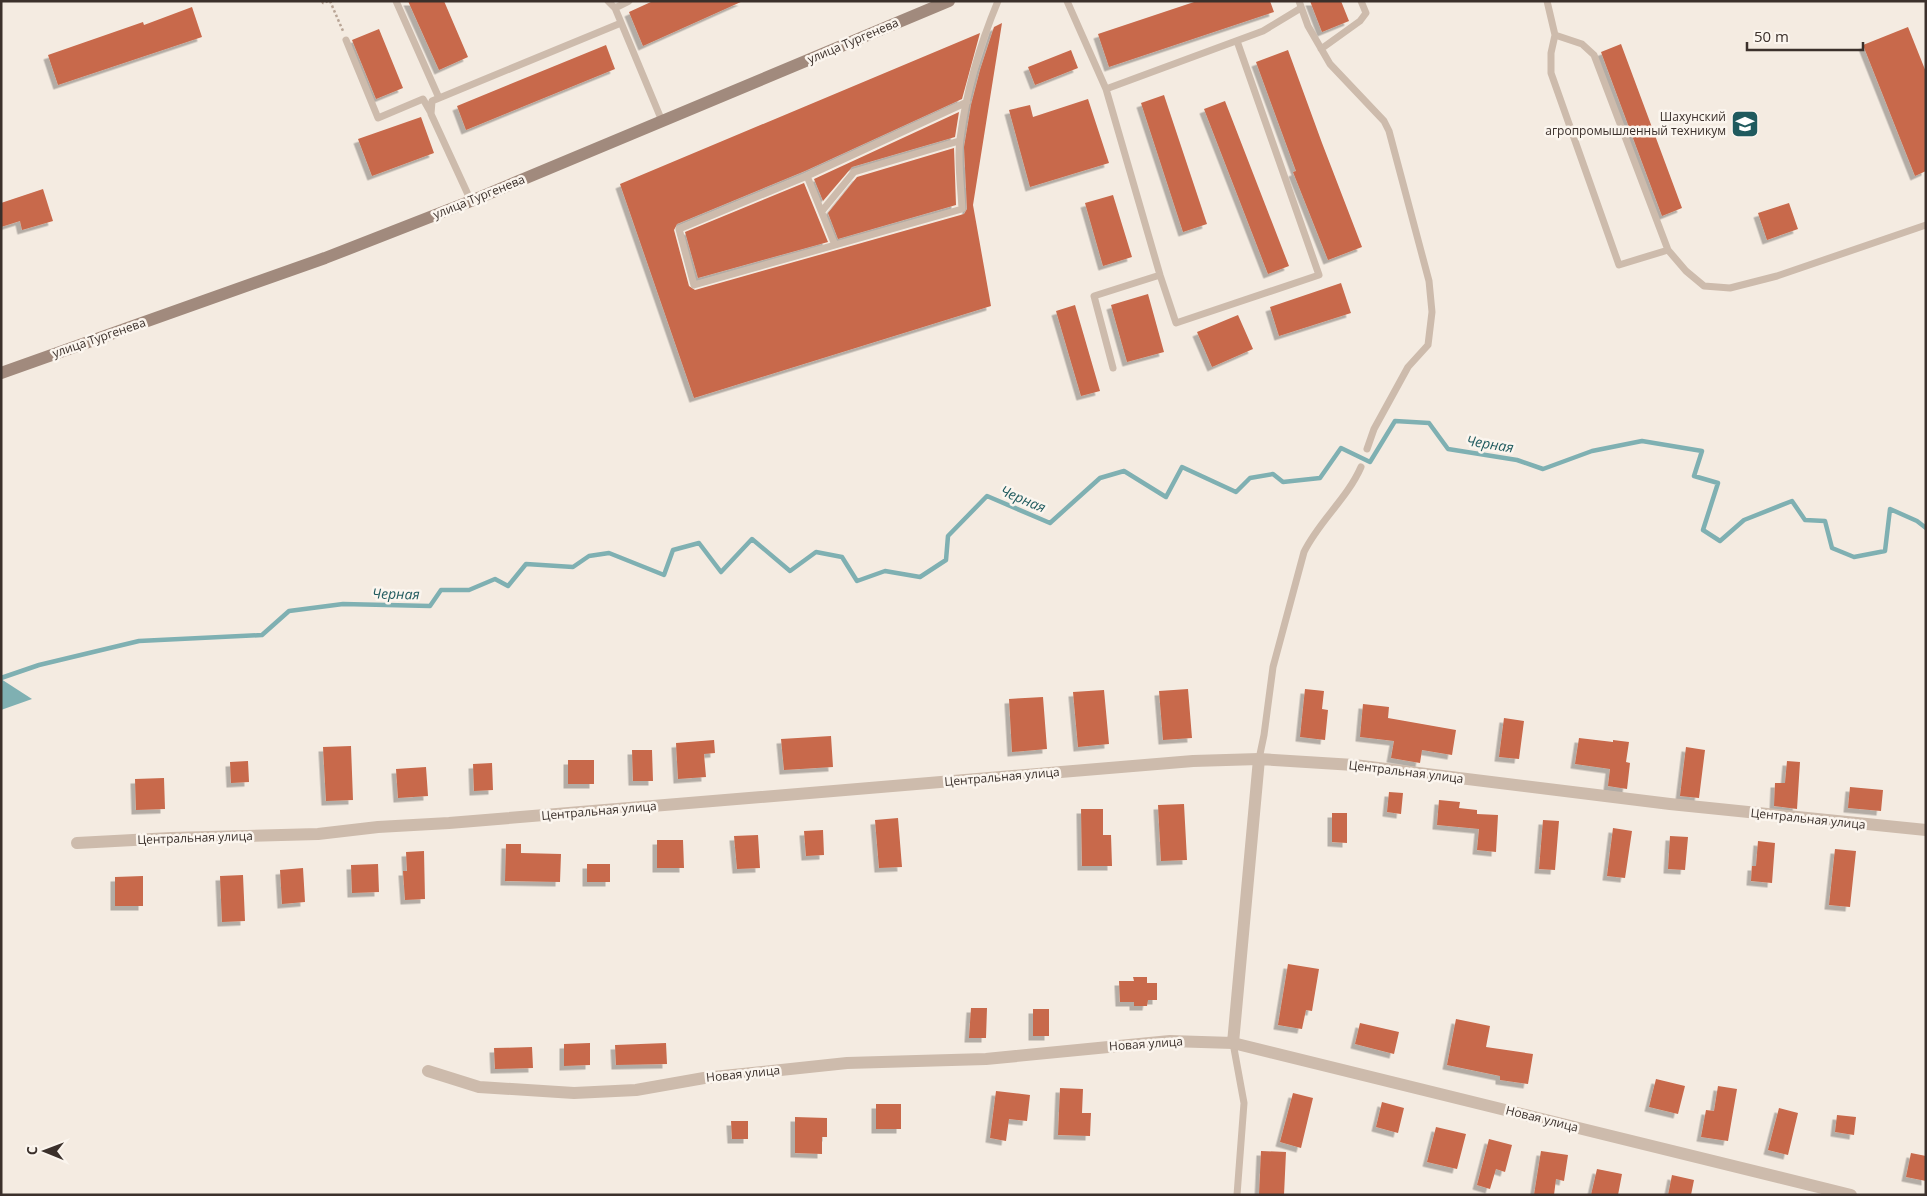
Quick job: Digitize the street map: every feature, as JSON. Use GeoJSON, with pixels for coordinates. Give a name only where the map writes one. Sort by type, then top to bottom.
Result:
{"type":"FeatureCollection","features":[{"type":"Feature","properties":{"kind":"street","name":"улица Тургенева"},"geometry":{"type":"LineString","coordinates":[[1,373],[326,258],[471,200],[949,1]]}},
{"type":"Feature","properties":{"kind":"street","name":"Центральная улица"},"geometry":{"type":"LineString","coordinates":[[77,843],[318,834],[378,827],[458,823],[1193,761],[1259,759],[1354,766],[1680,806],[1926,830]]}},
{"type":"Feature","properties":{"kind":"street"},"geometry":{"type":"LineString","coordinates":[[1233,1043],[1259,759]]}},
{"type":"Feature","properties":{"kind":"street","name":"Новая улица"},"geometry":{"type":"LineString","coordinates":[[428,1070],[479,1088],[574,1093],[636,1090],[704,1078],[847,1063],[986,1059],[1170,1040],[1233,1043],[1851,1195]]}},
{"type":"Feature","properties":{"kind":"lane"},"geometry":{"type":"LineString","coordinates":[[396,1],[439,98]]}},
{"type":"Feature","properties":{"kind":"lane"},"geometry":{"type":"LineString","coordinates":[[608,1],[615,8],[662,121]]}},
{"type":"Feature","properties":{"kind":"lane"},"geometry":{"type":"LineString","coordinates":[[615,8],[630,1]]}},
{"type":"Feature","properties":{"kind":"lane"},"geometry":{"type":"LineString","coordinates":[[967,102],[807,176],[679,229],[694,285],[962,209],[959,141],[986,30],[998,1]]}},
{"type":"Feature","properties":{"kind":"lane"},"geometry":{"type":"LineString","coordinates":[[1067,1],[1106,89],[1160,275],[1176,323],[1319,275],[1237,41]]}},
{"type":"Feature","properties":{"kind":"lane"},"geometry":{"type":"LineString","coordinates":[[1321,49],[1360,21],[1366,13],[1361,1]]}},
{"type":"Feature","properties":{"kind":"lane"},"geometry":{"type":"LineString","coordinates":[[1547,1],[1555,35],[1551,53],[1551,73],[1619,265],[1668,250]]}},
{"type":"Feature","properties":{"kind":"lane"},"geometry":{"type":"LineString","coordinates":[[1106,89],[1263,31],[1300,5],[1308,26],[1330,64],[1384,120],[1389,131],[1429,280],[1432,312],[1428,345],[1408,367],[1374,429],[1367,449]]}},
{"type":"Feature","properties":{"kind":"lane"},"geometry":{"type":"LineString","coordinates":[[431,114],[432,101],[621,22]]}},
{"type":"Feature","properties":{"kind":"lane"},"geometry":{"type":"LineString","coordinates":[[1555,35],[1582,44],[1594,55],[1668,250],[1686,271],[1704,286],[1730,288],[1777,276],[1926,224]]}},
{"type":"Feature","properties":{"kind":"lane"},"geometry":{"type":"LineString","coordinates":[[346,40],[378,118],[423,99],[471,200]]}},
{"type":"Feature","properties":{"kind":"lane"},"geometry":{"type":"LineString","coordinates":[[822,210],[854,172],[959,141]]}},
{"type":"Feature","properties":{"kind":"lane"},"geometry":{"type":"LineString","coordinates":[[807,176],[835,245]]}},
{"type":"Feature","properties":{"kind":"lane"},"geometry":{"type":"LineString","coordinates":[[1113,368],[1094,296],[1160,275]]}},
{"type":"Feature","properties":{"kind":"lane"},"geometry":{"type":"LineString","coordinates":[[1259,759],[1273,667],[1304,552],[1311,536],[1354,483],[1361,467]]}},
{"type":"Feature","properties":{"kind":"lane"},"geometry":{"type":"LineString","coordinates":[[1233,1043],[1244,1103],[1237,1195]]}},
{"type":"Feature","properties":{"kind":"path"},"geometry":{"type":"LineString","coordinates":[[322,1],[323,3],[329,1],[346,40]]}},
{"type":"Feature","properties":{"kind":"water"},"geometry":{"type":"Polygon","coordinates":[[[1,679],[32,699],[1,710],[1,679]]]}},
{"type":"Feature","properties":{"kind":"building"},"geometry":{"type":"Polygon","coordinates":[[[408,1],[444,1],[468,57],[439,70],[408,1]]]}},
{"type":"Feature","properties":{"kind":"building"},"geometry":{"type":"Polygon","coordinates":[[[653,1],[743,1],[643,46],[629,12],[653,1]]]}},
{"type":"Feature","properties":{"kind":"building"},"geometry":{"type":"Polygon","coordinates":[[[1197,1],[1270,1],[1274,12],[1109,67],[1098,34],[1197,1]]]}},
{"type":"Feature","properties":{"kind":"building"},"geometry":{"type":"Polygon","coordinates":[[[1310,1],[1341,1],[1349,21],[1322,32],[1310,1]]]}},
{"type":"Feature","properties":{"kind":"building"},"geometry":{"type":"Polygon","coordinates":[[[192,7],[202,37],[58,85],[48,55],[143,22],[144,25],[192,7]]]}},
{"type":"Feature","properties":{"kind":"building"},"geometry":{"type":"Polygon","coordinates":[[[1002,23],[973,205],[991,306],[694,398],[620,184],[980,33],[962,99],[805,171],[677,224],[674,230],[689,286],[695,290],[964,214],[967,209],[964,147],[971,105],[994,27],[1002,23]]]}},
{"type":"Feature","properties":{"kind":"building"},"geometry":{"type":"Polygon","coordinates":[[[1908,27],[1926,72],[1926,171],[1915,176],[1863,45],[1908,27]]]}},
{"type":"Feature","properties":{"kind":"building"},"geometry":{"type":"Polygon","coordinates":[[[379,29],[403,88],[376,99],[352,40],[379,29]]]}},
{"type":"Feature","properties":{"kind":"building"},"geometry":{"type":"Polygon","coordinates":[[[1621,44],[1682,208],[1662,216],[1601,52],[1621,44]]]}},
{"type":"Feature","properties":{"kind":"building"},"geometry":{"type":"Polygon","coordinates":[[[606,45],[615,69],[466,130],[457,106],[606,45]]]}},
{"type":"Feature","properties":{"kind":"building"},"geometry":{"type":"Polygon","coordinates":[[[1071,50],[1078,68],[1035,85],[1028,67],[1071,50]]]}},
{"type":"Feature","properties":{"kind":"building"},"geometry":{"type":"Polygon","coordinates":[[[1288,50],[1362,247],[1328,260],[1293,172],[1296,171],[1256,62],[1288,50]]]}},
{"type":"Feature","properties":{"kind":"building"},"geometry":{"type":"Polygon","coordinates":[[[1164,95],[1207,224],[1183,232],[1141,103],[1164,95]]]}},
{"type":"Feature","properties":{"kind":"building"},"geometry":{"type":"Polygon","coordinates":[[[1088,99],[1109,163],[1030,187],[1009,110],[1030,105],[1033,117],[1088,99]]]}},
{"type":"Feature","properties":{"kind":"building"},"geometry":{"type":"Polygon","coordinates":[[[1225,101],[1289,266],[1268,274],[1204,109],[1225,101]]]}},
{"type":"Feature","properties":{"kind":"building"},"geometry":{"type":"Polygon","coordinates":[[[959,112],[955,137],[852,167],[823,201],[814,179],[959,112]]]}},
{"type":"Feature","properties":{"kind":"building"},"geometry":{"type":"Polygon","coordinates":[[[421,117],[434,153],[372,176],[358,139],[421,117]]]}},
{"type":"Feature","properties":{"kind":"building"},"geometry":{"type":"Polygon","coordinates":[[[954,148],[956,205],[838,239],[828,213],[857,177],[954,148]]]}},
{"type":"Feature","properties":{"kind":"building"},"geometry":{"type":"Polygon","coordinates":[[[804,183],[828,242],[698,278],[685,232],[804,183]]]}},
{"type":"Feature","properties":{"kind":"building"},"geometry":{"type":"Polygon","coordinates":[[[43,189],[53,221],[22,230],[20,221],[1,227],[1,203],[43,189]]]}},
{"type":"Feature","properties":{"kind":"building"},"geometry":{"type":"Polygon","coordinates":[[[1113,195],[1132,257],[1103,266],[1085,203],[1113,195]]]}},
{"type":"Feature","properties":{"kind":"building"},"geometry":{"type":"Polygon","coordinates":[[[1789,203],[1798,229],[1767,240],[1758,213],[1789,203]]]}},
{"type":"Feature","properties":{"kind":"building"},"geometry":{"type":"Polygon","coordinates":[[[1341,283],[1351,313],[1279,336],[1270,307],[1341,283]]]}},
{"type":"Feature","properties":{"kind":"building"},"geometry":{"type":"Polygon","coordinates":[[[1148,294],[1164,352],[1127,362],[1111,305],[1148,294]]]}},
{"type":"Feature","properties":{"kind":"building"},"geometry":{"type":"Polygon","coordinates":[[[1075,305],[1100,391],[1081,396],[1056,311],[1075,305]]]}},
{"type":"Feature","properties":{"kind":"building"},"geometry":{"type":"Polygon","coordinates":[[[1238,315],[1253,349],[1212,367],[1197,332],[1238,315]]]}},
{"type":"Feature","properties":{"kind":"building"},"geometry":{"type":"Polygon","coordinates":[[[1188,689],[1192,738],[1163,740],[1159,691],[1188,689]]]}},
{"type":"Feature","properties":{"kind":"building"},"geometry":{"type":"Polygon","coordinates":[[[1305,689],[1324,691],[1322,709],[1328,710],[1325,740],[1300,737],[1305,689]]]}},
{"type":"Feature","properties":{"kind":"building"},"geometry":{"type":"Polygon","coordinates":[[[1104,690],[1109,744],[1078,747],[1073,692],[1104,690]]]}},
{"type":"Feature","properties":{"kind":"building"},"geometry":{"type":"Polygon","coordinates":[[[1043,697],[1047,749],[1012,752],[1009,699],[1043,697]]]}},
{"type":"Feature","properties":{"kind":"building"},"geometry":{"type":"Polygon","coordinates":[[[1363,704],[1389,707],[1388,718],[1456,730],[1452,755],[1422,750],[1420,763],[1391,758],[1394,741],[1360,737],[1363,704]]]}},
{"type":"Feature","properties":{"kind":"building"},"geometry":{"type":"Polygon","coordinates":[[[1504,718],[1524,721],[1519,759],[1499,757],[1504,718]]]}},
{"type":"Feature","properties":{"kind":"building"},"geometry":{"type":"Polygon","coordinates":[[[831,736],[833,767],[784,770],[781,739],[831,736]]]}},
{"type":"Feature","properties":{"kind":"building"},"geometry":{"type":"Polygon","coordinates":[[[1579,738],[1629,742],[1626,762],[1630,763],[1627,789],[1608,786],[1610,769],[1575,764],[1579,738]]]}},
{"type":"Feature","properties":{"kind":"building"},"geometry":{"type":"Polygon","coordinates":[[[714,740],[715,753],[704,754],[706,777],[678,779],[676,743],[714,740]]]}},
{"type":"Feature","properties":{"kind":"building"},"geometry":{"type":"Polygon","coordinates":[[[351,746],[353,800],[326,801],[323,747],[351,746]]]}},
{"type":"Feature","properties":{"kind":"building"},"geometry":{"type":"Polygon","coordinates":[[[1686,747],[1705,750],[1699,798],[1680,796],[1686,747]]]}},
{"type":"Feature","properties":{"kind":"building"},"geometry":{"type":"Polygon","coordinates":[[[632,750],[652,750],[653,781],[633,781],[632,750]]]}},
{"type":"Feature","properties":{"kind":"building"},"geometry":{"type":"Polygon","coordinates":[[[568,760],[594,760],[594,784],[568,784],[568,760]]]}},
{"type":"Feature","properties":{"kind":"building"},"geometry":{"type":"Polygon","coordinates":[[[248,761],[249,782],[231,783],[230,762],[248,761]]]}},
{"type":"Feature","properties":{"kind":"building"},"geometry":{"type":"Polygon","coordinates":[[[1787,761],[1800,762],[1797,809],[1774,806],[1775,783],[1785,783],[1787,761]]]}},
{"type":"Feature","properties":{"kind":"building"},"geometry":{"type":"Polygon","coordinates":[[[492,763],[493,790],[474,791],[473,764],[492,763]]]}},
{"type":"Feature","properties":{"kind":"building"},"geometry":{"type":"Polygon","coordinates":[[[426,767],[428,796],[398,798],[396,769],[426,767]]]}},
{"type":"Feature","properties":{"kind":"building"},"geometry":{"type":"Polygon","coordinates":[[[164,778],[165,809],[136,810],[135,779],[164,778]]]}},
{"type":"Feature","properties":{"kind":"building"},"geometry":{"type":"Polygon","coordinates":[[[1850,787],[1883,790],[1881,811],[1848,808],[1850,787]]]}},
{"type":"Feature","properties":{"kind":"building"},"geometry":{"type":"Polygon","coordinates":[[[1389,792],[1403,793],[1401,814],[1387,812],[1389,792]]]}},
{"type":"Feature","properties":{"kind":"building"},"geometry":{"type":"Polygon","coordinates":[[[1439,800],[1460,802],[1459,808],[1477,810],[1477,814],[1498,815],[1496,852],[1477,850],[1479,829],[1437,825],[1439,800]]]}},
{"type":"Feature","properties":{"kind":"building"},"geometry":{"type":"Polygon","coordinates":[[[1184,804],[1187,860],[1161,861],[1158,805],[1184,804]]]}},
{"type":"Feature","properties":{"kind":"building"},"geometry":{"type":"Polygon","coordinates":[[[1081,809],[1103,809],[1103,835],[1111,835],[1112,866],[1082,866],[1081,809]]]}},
{"type":"Feature","properties":{"kind":"building"},"geometry":{"type":"Polygon","coordinates":[[[1332,813],[1347,813],[1347,843],[1332,842],[1332,813]]]}},
{"type":"Feature","properties":{"kind":"building"},"geometry":{"type":"Polygon","coordinates":[[[898,818],[902,867],[879,868],[875,820],[898,818]]]}},
{"type":"Feature","properties":{"kind":"building"},"geometry":{"type":"Polygon","coordinates":[[[1543,820],[1559,821],[1555,870],[1539,869],[1543,820]]]}},
{"type":"Feature","properties":{"kind":"building"},"geometry":{"type":"Polygon","coordinates":[[[1613,828],[1632,831],[1625,878],[1607,876],[1613,828]]]}},
{"type":"Feature","properties":{"kind":"building"},"geometry":{"type":"Polygon","coordinates":[[[823,830],[824,855],[806,856],[804,831],[823,830]]]}},
{"type":"Feature","properties":{"kind":"building"},"geometry":{"type":"Polygon","coordinates":[[[758,835],[760,868],[737,869],[734,836],[758,835]]]}},
{"type":"Feature","properties":{"kind":"building"},"geometry":{"type":"Polygon","coordinates":[[[1670,836],[1688,837],[1685,870],[1668,869],[1670,836]]]}},
{"type":"Feature","properties":{"kind":"building"},"geometry":{"type":"Polygon","coordinates":[[[657,840],[683,840],[684,868],[657,868],[657,840]]]}},
{"type":"Feature","properties":{"kind":"building"},"geometry":{"type":"Polygon","coordinates":[[[1758,841],[1775,843],[1772,883],[1751,881],[1752,866],[1756,866],[1758,841]]]}},
{"type":"Feature","properties":{"kind":"building"},"geometry":{"type":"Polygon","coordinates":[[[506,844],[521,844],[521,853],[561,854],[560,882],[505,881],[506,844]]]}},
{"type":"Feature","properties":{"kind":"building"},"geometry":{"type":"Polygon","coordinates":[[[1835,849],[1856,851],[1850,907],[1829,905],[1835,849]]]}},
{"type":"Feature","properties":{"kind":"building"},"geometry":{"type":"Polygon","coordinates":[[[424,851],[425,899],[405,900],[403,871],[407,871],[406,852],[424,851]]]}},
{"type":"Feature","properties":{"kind":"building"},"geometry":{"type":"Polygon","coordinates":[[[378,864],[379,892],[352,893],[351,865],[378,864]]]}},
{"type":"Feature","properties":{"kind":"building"},"geometry":{"type":"Polygon","coordinates":[[[587,864],[610,864],[610,882],[587,882],[587,864]]]}},
{"type":"Feature","properties":{"kind":"building"},"geometry":{"type":"Polygon","coordinates":[[[303,868],[305,902],[282,904],[280,870],[303,868]]]}},
{"type":"Feature","properties":{"kind":"building"},"geometry":{"type":"Polygon","coordinates":[[[243,875],[245,921],[222,922],[220,876],[243,875]]]}},
{"type":"Feature","properties":{"kind":"building"},"geometry":{"type":"Polygon","coordinates":[[[143,876],[143,906],[115,906],[115,877],[143,876]]]}},
{"type":"Feature","properties":{"kind":"building"},"geometry":{"type":"Polygon","coordinates":[[[1288,964],[1319,969],[1312,1011],[1306,1010],[1302,1029],[1278,1025],[1288,964]]]}},
{"type":"Feature","properties":{"kind":"building"},"geometry":{"type":"Polygon","coordinates":[[[1133,977],[1147,977],[1147,983],[1157,983],[1157,1000],[1148,1000],[1147,1006],[1134,1006],[1134,1002],[1120,1002],[1119,981],[1134,981],[1133,977]]]}},
{"type":"Feature","properties":{"kind":"building"},"geometry":{"type":"Polygon","coordinates":[[[971,1008],[987,1008],[986,1038],[969,1038],[971,1008]]]}},
{"type":"Feature","properties":{"kind":"building"},"geometry":{"type":"Polygon","coordinates":[[[1033,1009],[1049,1009],[1049,1036],[1033,1036],[1033,1009]]]}},
{"type":"Feature","properties":{"kind":"building"},"geometry":{"type":"Polygon","coordinates":[[[1456,1019],[1490,1026],[1486,1047],[1533,1054],[1528,1084],[1500,1080],[1500,1076],[1447,1065],[1456,1019]]]}},
{"type":"Feature","properties":{"kind":"building"},"geometry":{"type":"Polygon","coordinates":[[[1360,1023],[1399,1032],[1394,1054],[1355,1044],[1360,1023]]]}},
{"type":"Feature","properties":{"kind":"building"},"geometry":{"type":"Polygon","coordinates":[[[590,1043],[590,1065],[564,1066],[564,1044],[590,1043]]]}},
{"type":"Feature","properties":{"kind":"building"},"geometry":{"type":"Polygon","coordinates":[[[666,1043],[667,1064],[616,1065],[615,1045],[666,1043]]]}},
{"type":"Feature","properties":{"kind":"building"},"geometry":{"type":"Polygon","coordinates":[[[532,1047],[533,1068],[495,1069],[494,1048],[532,1047]]]}},
{"type":"Feature","properties":{"kind":"building"},"geometry":{"type":"Polygon","coordinates":[[[1656,1079],[1685,1086],[1678,1114],[1649,1107],[1656,1079]]]}},
{"type":"Feature","properties":{"kind":"building"},"geometry":{"type":"Polygon","coordinates":[[[1718,1086],[1737,1089],[1728,1141],[1701,1137],[1706,1110],[1714,1111],[1718,1086]]]}},
{"type":"Feature","properties":{"kind":"building"},"geometry":{"type":"Polygon","coordinates":[[[1060,1088],[1083,1089],[1082,1113],[1091,1113],[1090,1136],[1058,1135],[1060,1088]]]}},
{"type":"Feature","properties":{"kind":"building"},"geometry":{"type":"Polygon","coordinates":[[[996,1091],[1030,1095],[1027,1121],[1009,1119],[1006,1141],[990,1138],[996,1091]]]}},
{"type":"Feature","properties":{"kind":"building"},"geometry":{"type":"Polygon","coordinates":[[[1293,1093],[1313,1098],[1301,1148],[1280,1142],[1293,1093]]]}},
{"type":"Feature","properties":{"kind":"building"},"geometry":{"type":"Polygon","coordinates":[[[1382,1102],[1404,1108],[1398,1133],[1376,1127],[1382,1102]]]}},
{"type":"Feature","properties":{"kind":"building"},"geometry":{"type":"Polygon","coordinates":[[[876,1104],[901,1104],[901,1129],[876,1129],[876,1104]]]}},
{"type":"Feature","properties":{"kind":"building"},"geometry":{"type":"Polygon","coordinates":[[[1779,1108],[1798,1113],[1788,1155],[1768,1150],[1779,1108]]]}},
{"type":"Feature","properties":{"kind":"building"},"geometry":{"type":"Polygon","coordinates":[[[1837,1115],[1856,1117],[1854,1135],[1835,1132],[1837,1115]]]}},
{"type":"Feature","properties":{"kind":"building"},"geometry":{"type":"Polygon","coordinates":[[[795,1117],[827,1118],[827,1137],[822,1137],[822,1154],[795,1153],[795,1117]]]}},
{"type":"Feature","properties":{"kind":"building"},"geometry":{"type":"Polygon","coordinates":[[[731,1121],[748,1121],[748,1139],[732,1139],[731,1121]]]}},
{"type":"Feature","properties":{"kind":"building"},"geometry":{"type":"Polygon","coordinates":[[[1436,1127],[1466,1134],[1457,1169],[1427,1162],[1436,1127]]]}},
{"type":"Feature","properties":{"kind":"building"},"geometry":{"type":"Polygon","coordinates":[[[1489,1139],[1512,1145],[1505,1172],[1496,1169],[1490,1189],[1477,1185],[1489,1139]]]}},
{"type":"Feature","properties":{"kind":"building"},"geometry":{"type":"Polygon","coordinates":[[[1261,1151],[1286,1152],[1284,1195],[1259,1195],[1261,1151]]]}},
{"type":"Feature","properties":{"kind":"building"},"geometry":{"type":"Polygon","coordinates":[[[1541,1151],[1568,1155],[1564,1181],[1556,1179],[1554,1195],[1534,1195],[1541,1151]]]}},
{"type":"Feature","properties":{"kind":"building"},"geometry":{"type":"Polygon","coordinates":[[[1911,1153],[1926,1156],[1926,1181],[1906,1177],[1911,1153]]]}},
{"type":"Feature","properties":{"kind":"building"},"geometry":{"type":"Polygon","coordinates":[[[1597,1169],[1622,1174],[1618,1195],[1591,1195],[1597,1169]]]}},
{"type":"Feature","properties":{"kind":"building"},"geometry":{"type":"Polygon","coordinates":[[[1672,1175],[1694,1180],[1691,1195],[1668,1195],[1672,1175]]]}},
{"type":"Feature","properties":{"kind":"waterway","name":"Черная"},"geometry":{"type":"LineString","coordinates":[[1,678],[39,665],[139,641],[262,635],[289,611],[343,604],[430,606],[441,590],[469,590],[495,579],[508,586],[526,564],[573,567],[589,556],[609,553],[664,575],[673,550],[699,543],[721,572],[752,539],[790,571],[816,552],[842,557],[857,581],[885,571],[920,577],[946,560],[948,536],[987,496],[1050,523],[1100,478],[1124,471],[1166,497],[1182,467],[1236,492],[1250,478],[1273,474],[1283,482],[1320,478],[1341,448],[1370,462],[1395,421],[1429,423],[1448,449],[1517,460],[1543,469],[1592,451],[1642,441],[1702,451],[1694,476],[1718,483],[1703,530],[1720,541],[1744,520],[1792,501],[1805,520],[1825,521],[1832,548],[1854,557],[1885,551],[1890,509],[1917,521],[1926,528]]}},
{"type":"Feature","properties":{"kind":"place","name":"Шахунский агропромышленный техникум"},"geometry":{"type":"Point","coordinates":[1745,124]}}]}
